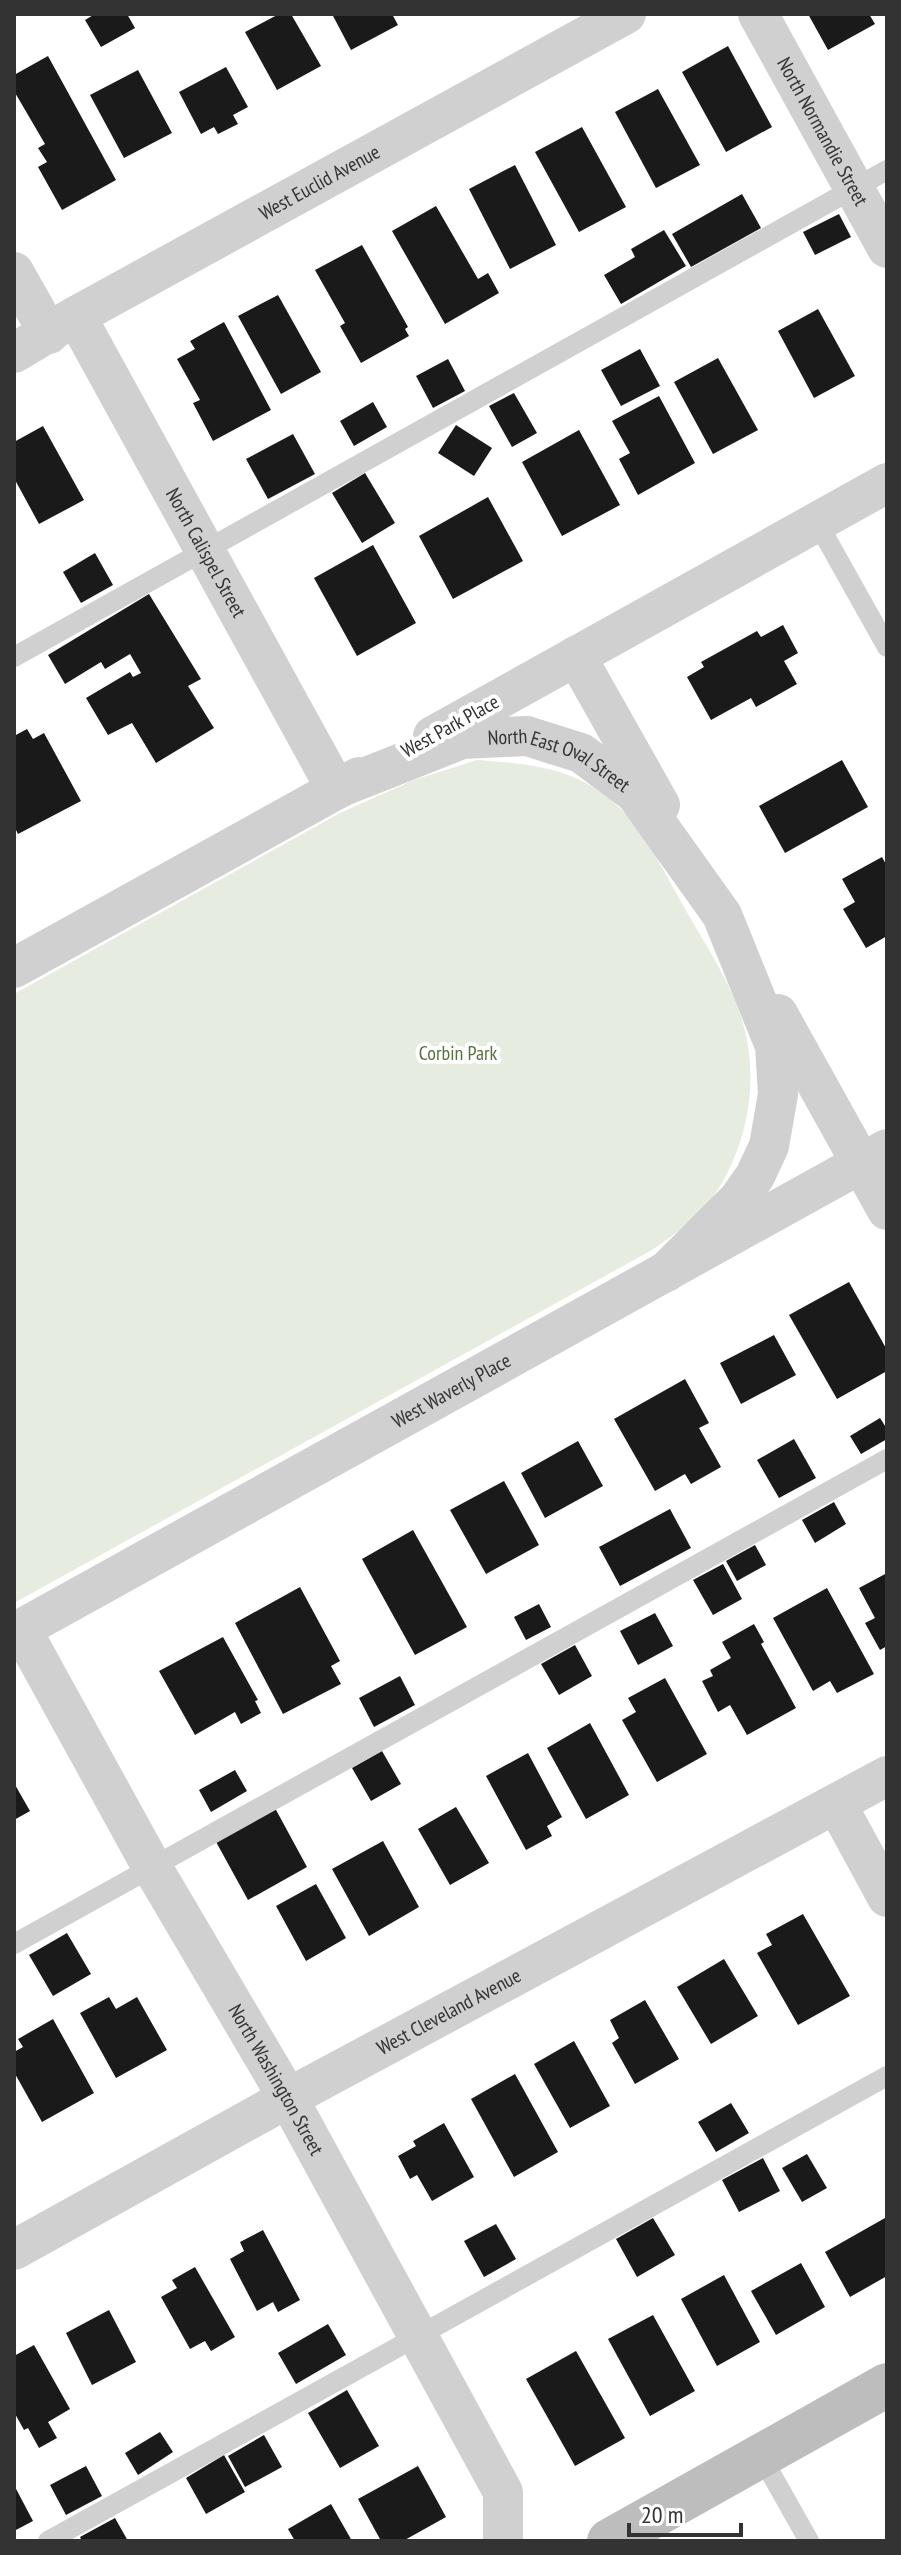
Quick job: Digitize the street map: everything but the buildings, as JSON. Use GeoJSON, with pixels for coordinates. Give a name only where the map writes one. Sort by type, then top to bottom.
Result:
{"type":"FeatureCollection","features":[{"type":"Feature","properties":{"kind":"main road"},"geometry":{"type":"LineString","coordinates":[[609,2541],[887,2385]]}},
{"type":"Feature","properties":{"kind":"street","name":"North Normandie Street"},"geometry":{"type":"LineString","coordinates":[[758,14],[870,179],[887,248]]}},
{"type":"Feature","properties":{"kind":"street","name":"West Euclid Avenue"},"geometry":{"type":"LineString","coordinates":[[14,353],[612,17]]}},
{"type":"Feature","properties":{"kind":"street","name":"North Calispel Street"},"geometry":{"type":"LineString","coordinates":[[14,272],[62,325],[205,551],[336,789]]}},
{"type":"Feature","properties":{"kind":"street","name":"West Park Place"},"geometry":{"type":"LineString","coordinates":[[14,968],[887,483]]}},
{"type":"Feature","properties":{"kind":"street","name":"North East Oval Street"},"geometry":{"type":"LineString","coordinates":[[576,656],[722,915],[874,1156],[887,1210]]}},
{"type":"Feature","properties":{"kind":"street","name":"North East Oval Street"},"geometry":{"type":"LineString","coordinates":[[336,789],[462,739],[527,736],[581,753],[635,793],[722,915],[775,1046],[778,1094],[769,1146],[755,1176],[738,1200],[666,1272]]}},
{"type":"Feature","properties":{"kind":"street","name":"West Waverly Place"},"geometry":{"type":"LineString","coordinates":[[18,1631],[874,1156]]}},
{"type":"Feature","properties":{"kind":"street","name":"North Washington Street"},"geometry":{"type":"LineString","coordinates":[[18,1631],[288,2098],[503,2492],[503,2541]]}},
{"type":"Feature","properties":{"kind":"street","name":"West Cleveland Avenue"},"geometry":{"type":"LineString","coordinates":[[14,2250],[288,2098],[887,1776]]}},
{"type":"Feature","properties":{"kind":"street"},"geometry":{"type":"LineString","coordinates":[[837,1805],[887,1897]]}},
{"type":"Feature","properties":{"kind":"lane"},"geometry":{"type":"LineString","coordinates":[[14,657],[870,179]]}},
{"type":"Feature","properties":{"kind":"lane"},"geometry":{"type":"LineString","coordinates":[[817,522],[887,647]]}},
{"type":"Feature","properties":{"kind":"lane"},"geometry":{"type":"LineString","coordinates":[[14,1944],[887,1459]]}},
{"type":"Feature","properties":{"kind":"lane"},"geometry":{"type":"LineString","coordinates":[[48,2541],[887,2076]]}},
{"type":"Feature","properties":{"kind":"lane"},"geometry":{"type":"LineString","coordinates":[[761,2456],[809,2541]]}},
{"type":"Feature","properties":{"kind":"green space","name":"Corbin Park"},"geometry":{"type":"Polygon","coordinates":[[[477,760],[541,767],[585,783],[626,815],[657,859],[728,986],[747,1038],[750,1088],[747,1113],[742,1137],[722,1183],[696,1217],[652,1250],[14,1603],[14,994],[340,813],[414,780],[477,760]]]}}]}
